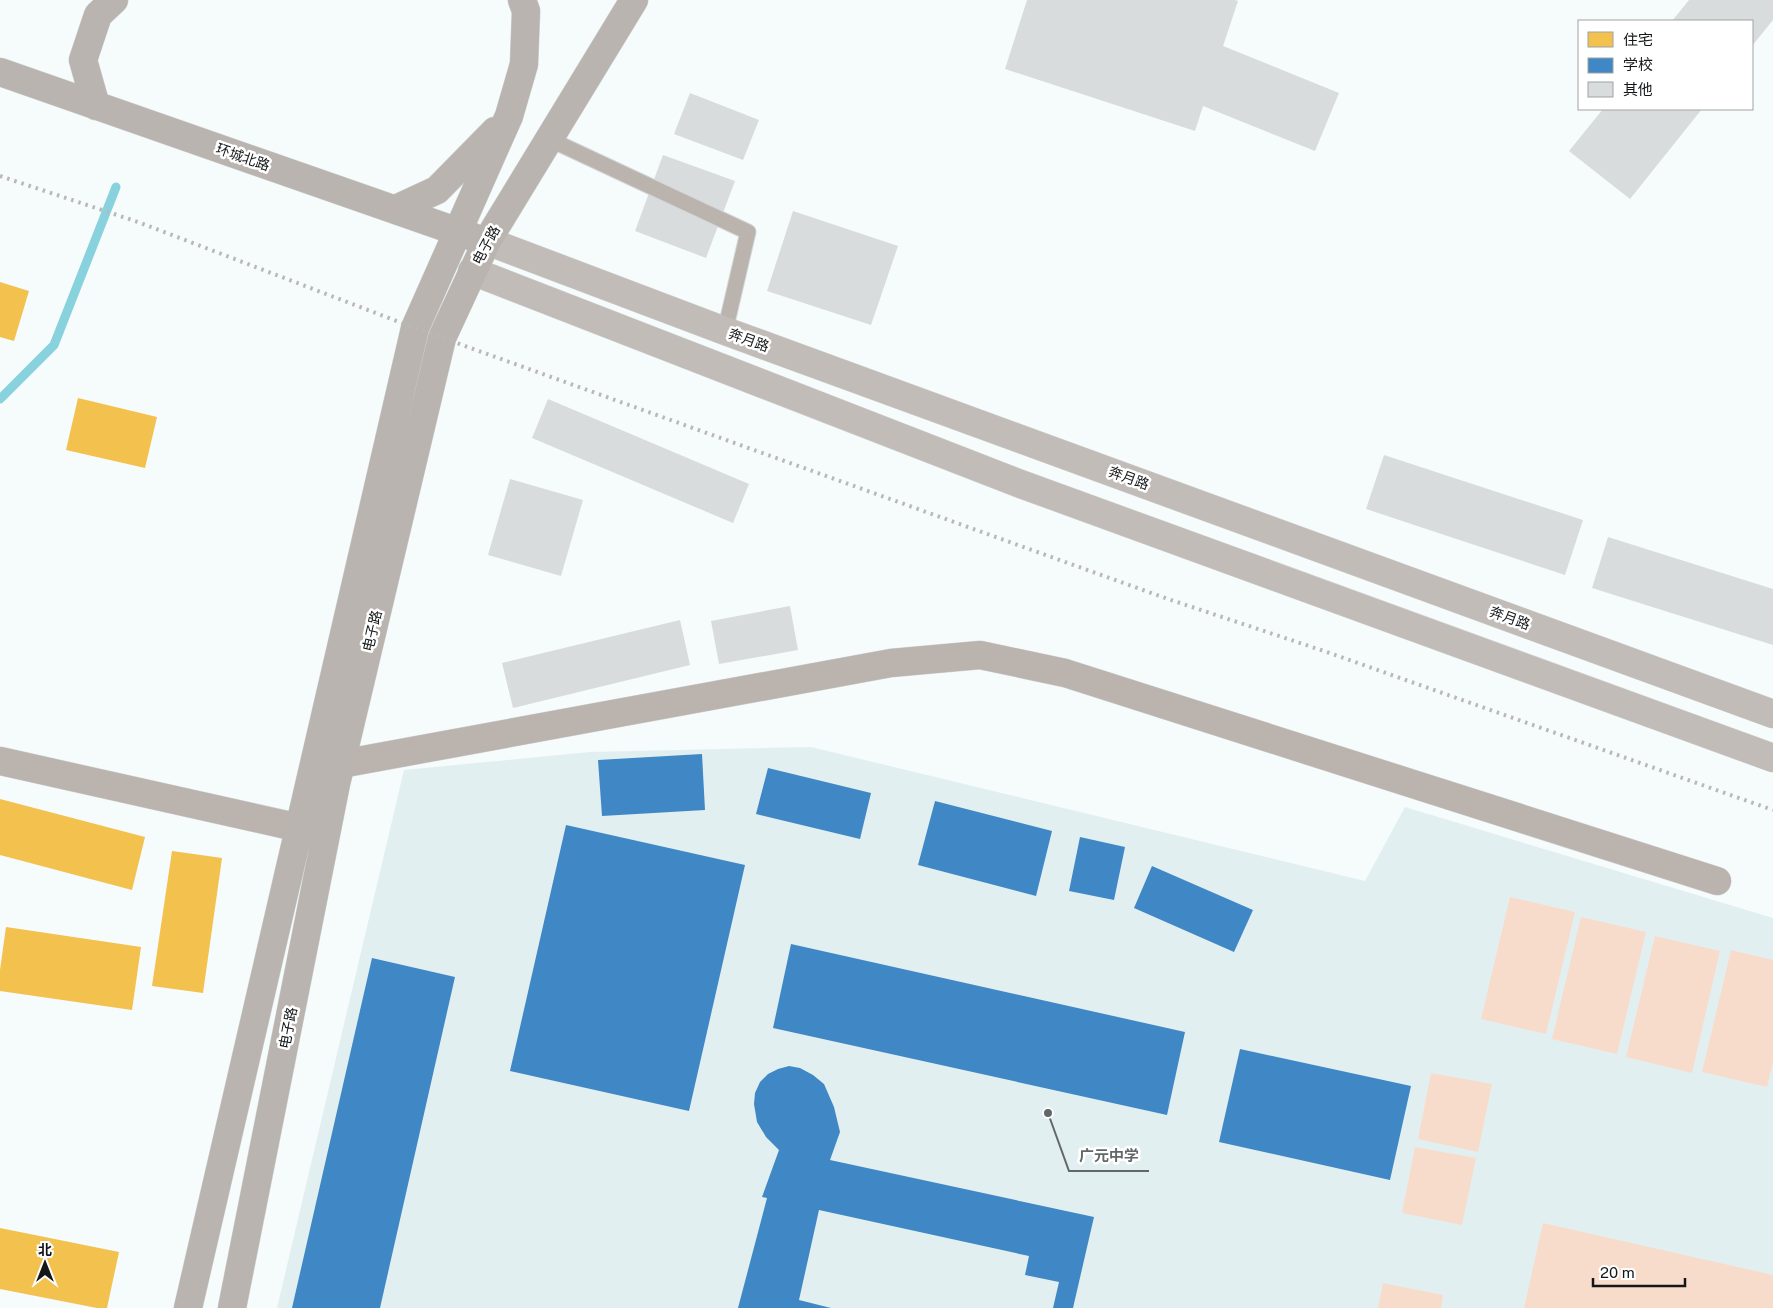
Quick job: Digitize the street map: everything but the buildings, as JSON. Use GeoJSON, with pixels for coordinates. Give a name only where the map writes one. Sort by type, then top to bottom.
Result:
{"type":"FeatureCollection","features":[{"type":"Feature","properties":{"kind":"main road"},"geometry":{"type":"LineString","coordinates":[[96,106],[83,60],[98,15],[114,0]]}},
{"type":"Feature","properties":{"kind":"main road","name":"电子路"},"geometry":{"type":"LineString","coordinates":[[188,1308],[415,328],[456,232],[510,116],[524,64],[526,10],[522,0]]}},
{"type":"Feature","properties":{"kind":"main road","name":"电子路"},"geometry":{"type":"LineString","coordinates":[[232,1308],[341,764],[442,338],[486,241],[634,0]]}},
{"type":"Feature","properties":{"kind":"main road","name":"环城北路"},"geometry":{"type":"LineString","coordinates":[[0,72],[396,208],[456,232],[486,241]]}},
{"type":"Feature","properties":{"kind":"main road"},"geometry":{"type":"LineString","coordinates":[[396,208],[437,190],[510,116]]}},
{"type":"Feature","properties":{"kind":"street","name":"奔月路"},"geometry":{"type":"LineString","coordinates":[[486,241],[725,331],[1773,714]]}},
{"type":"Feature","properties":{"kind":"street"},"geometry":{"type":"LineString","coordinates":[[472,271],[1018,483],[1773,758]]}},
{"type":"Feature","properties":{"kind":"street"},"geometry":{"type":"LineString","coordinates":[[341,764],[891,663],[980,655],[1065,673],[1717,881]]}},
{"type":"Feature","properties":{"kind":"street"},"geometry":{"type":"LineString","coordinates":[[0,761],[300,828]]}},
{"type":"Feature","properties":{"kind":"lane"},"geometry":{"type":"LineString","coordinates":[[549,139],[748,232],[725,331]]}},
{"type":"Feature","properties":{"kind":"shaded area"},"geometry":{"type":"Polygon","coordinates":[[[811,747],[1365,881],[1405,807],[1773,918],[1773,1308],[277,1308],[404,770],[590,752],[811,747]]]}},
{"type":"Feature","properties":{"kind":"shaded area"},"geometry":{"type":"Polygon","coordinates":[[[1510,897],[1575,912],[1546,1034],[1481,1019],[1510,897]]]}},
{"type":"Feature","properties":{"kind":"shaded area"},"geometry":{"type":"Polygon","coordinates":[[[1581,917],[1646,932],[1617,1054],[1552,1039],[1581,917]]]}},
{"type":"Feature","properties":{"kind":"shaded area"},"geometry":{"type":"Polygon","coordinates":[[[1655,936],[1720,951],[1692,1073],[1626,1057],[1655,936]]]}},
{"type":"Feature","properties":{"kind":"shaded area"},"geometry":{"type":"Polygon","coordinates":[[[1731,950],[1773,960],[1773,1062],[1767,1087],[1702,1072],[1731,950]]]}},
{"type":"Feature","properties":{"kind":"shaded area"},"geometry":{"type":"Polygon","coordinates":[[[1431,1073],[1492,1084],[1478,1152],[1418,1139],[1431,1073]]]}},
{"type":"Feature","properties":{"kind":"shaded area"},"geometry":{"type":"Polygon","coordinates":[[[1415,1147],[1476,1158],[1462,1225],[1402,1213],[1415,1147]]]}},
{"type":"Feature","properties":{"kind":"shaded area"},"geometry":{"type":"Polygon","coordinates":[[[1543,1223],[1773,1275],[1773,1308],[1524,1308],[1543,1223]]]}},
{"type":"Feature","properties":{"kind":"shaded area"},"geometry":{"type":"Polygon","coordinates":[[[1383,1283],[1443,1295],[1441,1308],[1378,1308],[1383,1283]]]}},
{"type":"Feature","properties":{"kind":"waterway"},"geometry":{"type":"LineString","coordinates":[[0,399],[54,345],[116,187]]}},
{"type":"Feature","properties":{"kind":"railway"},"geometry":{"type":"LineString","coordinates":[[0,176],[138,222],[415,328],[1168,599],[1321,650],[1773,810]]}},
{"type":"Feature","properties":{"kind":"place","name":"广元中学"},"geometry":{"type":"Point","coordinates":[1048,1113]}}]}
